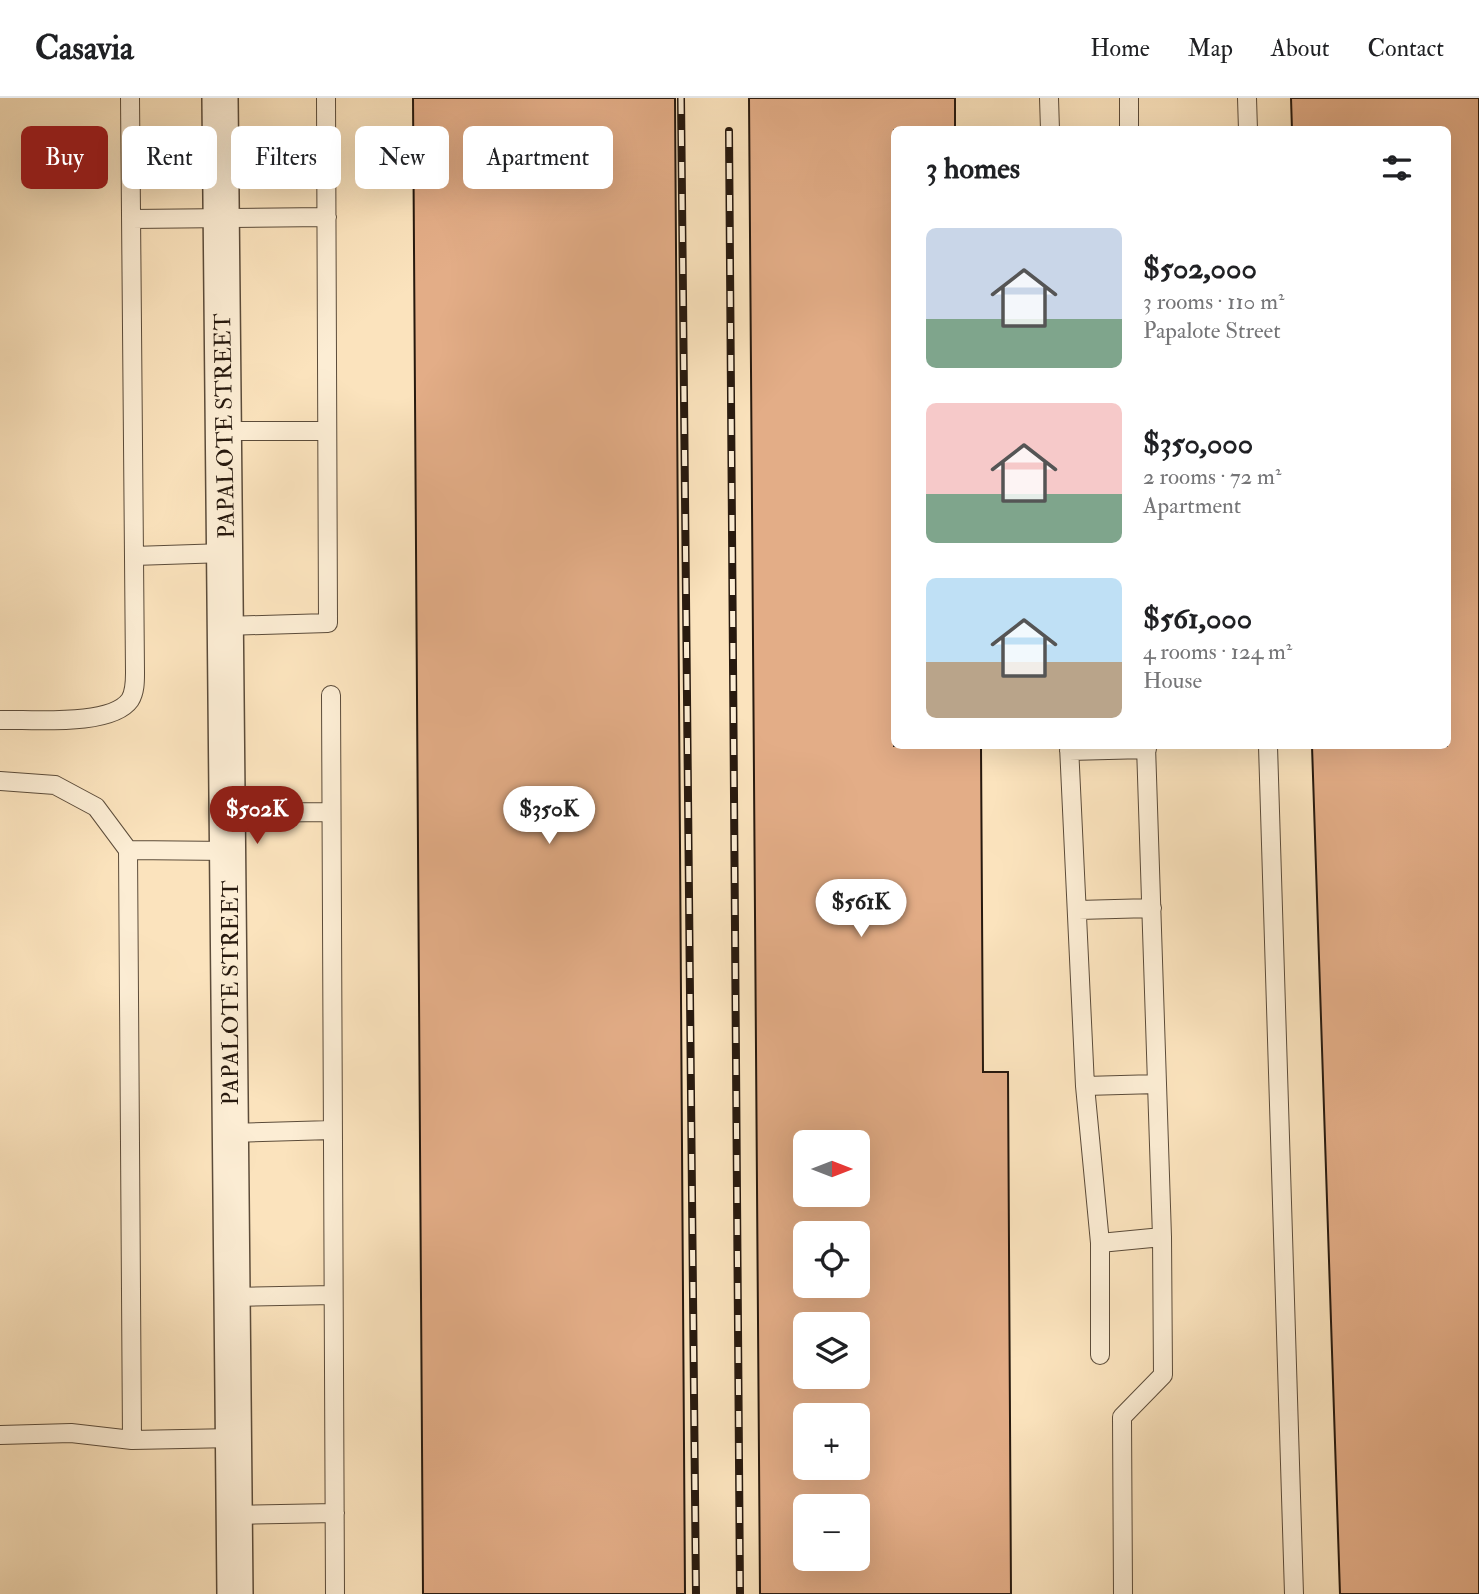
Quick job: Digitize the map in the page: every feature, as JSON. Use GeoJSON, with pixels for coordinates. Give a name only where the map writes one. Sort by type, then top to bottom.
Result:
{"type":"FeatureCollection","features":[{"type":"Feature","properties":{"kind":"street","name":"PAPALOTE STREET"},"geometry":{"type":"LineString","coordinates":[[220,98],[235,1594]]}},
{"type":"Feature","properties":{"kind":"lane"},"geometry":{"type":"LineString","coordinates":[[0,720],[78,718],[113,711],[129,701],[135,681],[130,98]]}},
{"type":"Feature","properties":{"kind":"lane"},"geometry":{"type":"LineString","coordinates":[[226,626],[328,623],[326,98]]}},
{"type":"Feature","properties":{"kind":"lane"},"geometry":{"type":"LineString","coordinates":[[1049,98],[1050,126]]}},
{"type":"Feature","properties":{"kind":"lane"},"geometry":{"type":"LineString","coordinates":[[1129,98],[1129,126]]}},
{"type":"Feature","properties":{"kind":"lane"},"geometry":{"type":"LineString","coordinates":[[1247,98],[1248,126]]}},
{"type":"Feature","properties":{"kind":"lane"},"geometry":{"type":"LineString","coordinates":[[131,219],[327,217]]}},
{"type":"Feature","properties":{"kind":"lane"},"geometry":{"type":"LineString","coordinates":[[224,431],[327,431]]}},
{"type":"Feature","properties":{"kind":"lane"},"geometry":{"type":"LineString","coordinates":[[134,556],[225,553]]}},
{"type":"Feature","properties":{"kind":"lane"},"geometry":{"type":"LineString","coordinates":[[331,695],[335,1594]]}},
{"type":"Feature","properties":{"kind":"lane"},"geometry":{"type":"LineString","coordinates":[[1069,749],[1085,1086],[1100,1243],[1100,1355]]}},
{"type":"Feature","properties":{"kind":"lane"},"geometry":{"type":"LineString","coordinates":[[1124,1594],[1122,1417],[1163,1375],[1163,1237],[1147,749]]}},
{"type":"Feature","properties":{"kind":"lane"},"geometry":{"type":"LineString","coordinates":[[1268,749],[1294,1594]]}},
{"type":"Feature","properties":{"kind":"lane"},"geometry":{"type":"LineString","coordinates":[[0,781],[55,786],[96,807],[128,850],[132,1440]]}},
{"type":"Feature","properties":{"kind":"lane"},"geometry":{"type":"LineString","coordinates":[[229,813],[331,812]]}},
{"type":"Feature","properties":{"kind":"lane"},"geometry":{"type":"LineString","coordinates":[[128,850],[229,851]]}},
{"type":"Feature","properties":{"kind":"lane"},"geometry":{"type":"LineString","coordinates":[[1078,910],[1152,908]]}},
{"type":"Feature","properties":{"kind":"lane"},"geometry":{"type":"LineString","coordinates":[[1085,1086],[1157,1084]]}},
{"type":"Feature","properties":{"kind":"lane"},"geometry":{"type":"LineString","coordinates":[[231,1133],[332,1130]]}},
{"type":"Feature","properties":{"kind":"lane"},"geometry":{"type":"LineString","coordinates":[[1100,1243],[1163,1237]]}},
{"type":"Feature","properties":{"kind":"lane"},"geometry":{"type":"LineString","coordinates":[[233,1297],[333,1295]]}},
{"type":"Feature","properties":{"kind":"lane"},"geometry":{"type":"LineString","coordinates":[[0,1435],[71,1433],[132,1440],[234,1438]]}},
{"type":"Feature","properties":{"kind":"lane"},"geometry":{"type":"LineString","coordinates":[[234,1515],[335,1513]]}},
{"type":"Feature","properties":{"kind":"building"},"geometry":{"type":"Polygon","coordinates":[[[413,98],[675,98],[685,1594],[423,1594],[414,189],[449,189],[449,126],[413,126],[413,98]]]}},
{"type":"Feature","properties":{"kind":"building"},"geometry":{"type":"Polygon","coordinates":[[[749,98],[955,98],[955,126],[891,126],[891,749],[981,749],[983,1072],[1008,1072],[1011,1594],[760,1594],[749,98]]]}},
{"type":"Feature","properties":{"kind":"building"},"geometry":{"type":"Polygon","coordinates":[[[1291,98],[1479,98],[1479,1594],[1340,1594],[1312,749],[1451,749],[1451,126],[1292,126],[1291,98]]]}},
{"type":"Feature","properties":{"kind":"railway"},"geometry":{"type":"LineString","coordinates":[[681,98],[696,1594]]}},
{"type":"Feature","properties":{"kind":"railway"},"geometry":{"type":"LineString","coordinates":[[729,131],[740,1594]]}}]}
